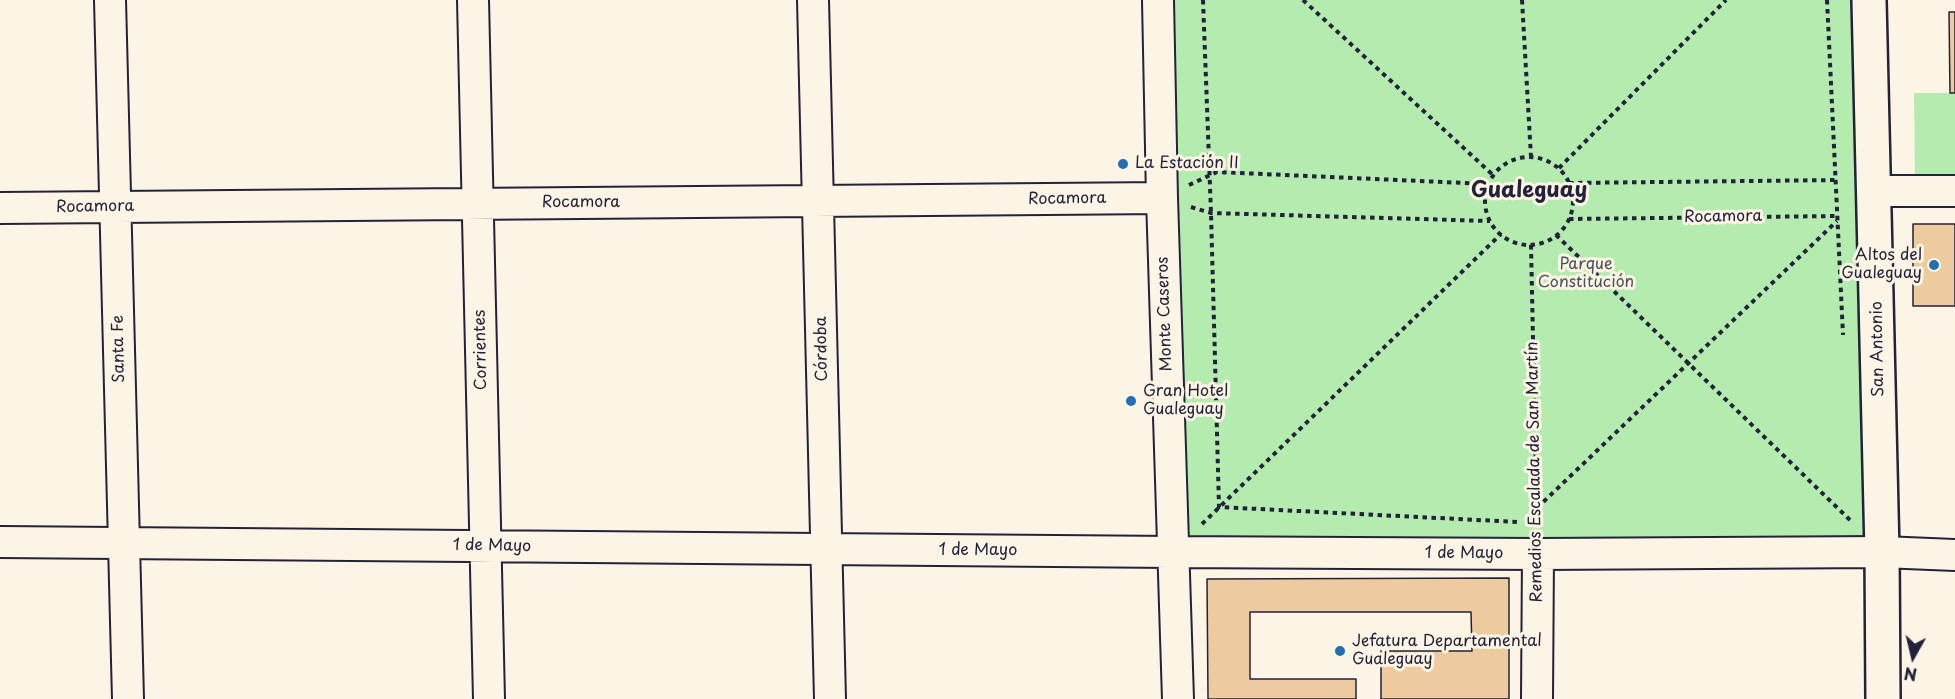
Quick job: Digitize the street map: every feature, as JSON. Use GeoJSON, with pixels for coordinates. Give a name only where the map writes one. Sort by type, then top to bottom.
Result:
{"type":"FeatureCollection","features":[{"type":"Feature","properties":{"kind":"street","name":"Santa Fe"},"geometry":{"type":"LineString","coordinates":[[110,0],[128,699]]}},
{"type":"Feature","properties":{"kind":"street","name":"Corrientes"},"geometry":{"type":"LineString","coordinates":[[473,0],[489,699]]}},
{"type":"Feature","properties":{"kind":"street","name":"Córdoba"},"geometry":{"type":"LineString","coordinates":[[813,0],[830,699]]}},
{"type":"Feature","properties":{"kind":"street","name":"Monte Caseros"},"geometry":{"type":"LineString","coordinates":[[1158,0],[1178,699]]}},
{"type":"Feature","properties":{"kind":"street","name":"San Antonio"},"geometry":{"type":"LineString","coordinates":[[1869,0],[1882,552],[1882,699]]}},
{"type":"Feature","properties":{"kind":"street"},"geometry":{"type":"LineString","coordinates":[[1874,186],[1955,191]]}},
{"type":"Feature","properties":{"kind":"street","name":"Rocamora"},"geometry":{"type":"LineString","coordinates":[[0,208],[1162,198]]}},
{"type":"Feature","properties":{"kind":"street","name":"1 de Mayo"},"geometry":{"type":"LineString","coordinates":[[0,542],[1538,554],[1882,552],[1955,555]]}},
{"type":"Feature","properties":{"kind":"street","name":"Remedios Escalada de San Martín"},"geometry":{"type":"LineString","coordinates":[[1537,699],[1538,554]]}},
{"type":"Feature","properties":{"kind":"path"},"geometry":{"type":"LineString","coordinates":[[1203,0],[1219,507]]}},
{"type":"Feature","properties":{"kind":"path"},"geometry":{"type":"LineString","coordinates":[[1303,0],[1493,175]]}},
{"type":"Feature","properties":{"kind":"path"},"geometry":{"type":"LineString","coordinates":[[1522,0],[1531,157]]}},
{"type":"Feature","properties":{"kind":"path"},"geometry":{"type":"LineString","coordinates":[[1559,168],[1726,0]]}},
{"type":"Feature","properties":{"kind":"path"},"geometry":{"type":"LineString","coordinates":[[1827,0],[1844,337]]}},
{"type":"Feature","properties":{"kind":"path"},"geometry":{"type":"LineString","coordinates":[[1531,157],[1551,162],[1559,168],[1569,183],[1573,195],[1573,207],[1569,219],[1556,235],[1545,242],[1531,245],[1520,244],[1501,234],[1490,221],[1485,196],[1493,175],[1503,165],[1516,159],[1531,157]]}},
{"type":"Feature","properties":{"kind":"path"},"geometry":{"type":"LineString","coordinates":[[1162,198],[1217,172],[1488,184]]}},
{"type":"Feature","properties":{"kind":"path"},"geometry":{"type":"LineString","coordinates":[[1569,183],[1836,180],[1874,186]]}},
{"type":"Feature","properties":{"kind":"path"},"geometry":{"type":"LineString","coordinates":[[1162,198],[1211,213],[1490,221]]}},
{"type":"Feature","properties":{"kind":"path"},"geometry":{"type":"LineString","coordinates":[[1537,508],[1839,217]]}},
{"type":"Feature","properties":{"kind":"path","name":"Rocamora"},"geometry":{"type":"LineString","coordinates":[[1569,219],[1839,217]]}},
{"type":"Feature","properties":{"kind":"path"},"geometry":{"type":"LineString","coordinates":[[1172,552],[1501,234]]}},
{"type":"Feature","properties":{"kind":"path"},"geometry":{"type":"LineString","coordinates":[[1556,235],[1853,523]]}},
{"type":"Feature","properties":{"kind":"path","name":"Remedios Escalada de San Martín"},"geometry":{"type":"LineString","coordinates":[[1531,245],[1538,554]]}},
{"type":"Feature","properties":{"kind":"path"},"geometry":{"type":"LineString","coordinates":[[1219,507],[1537,523]]}},
{"type":"Feature","properties":{"kind":"path"},"geometry":{"type":"LineString","coordinates":[[1852,512],[1853,523]]}},
{"type":"Feature","properties":{"kind":"path"},"geometry":{"type":"LineString","coordinates":[[1841,523],[1853,523]]}},
{"type":"Feature","properties":{"kind":"green space","name":"Parque Constitución"},"geometry":{"type":"Polygon","coordinates":[[[1160,0],[1867,0],[1879,548],[1173,551],[1160,0]]]}},
{"type":"Feature","properties":{"kind":"green space"},"geometry":{"type":"Polygon","coordinates":[[[1914,93],[1955,93],[1955,181],[1915,181],[1914,93]]]}},
{"type":"Feature","properties":{"kind":"building"},"geometry":{"type":"Polygon","coordinates":[[[1949,12],[1955,12],[1955,93],[1950,93],[1949,12]]]}},
{"type":"Feature","properties":{"kind":"building","name":"Altos del Gualeguay"},"geometry":{"type":"Polygon","coordinates":[[[1913,224],[1955,224],[1955,306],[1913,306],[1913,224]]]}},
{"type":"Feature","properties":{"kind":"building"},"geometry":{"type":"Polygon","coordinates":[[[1509,578],[1509,699],[1381,699],[1381,651],[1472,651],[1471,612],[1250,612],[1250,679],[1356,679],[1356,699],[1208,699],[1207,579],[1509,578]]]}},
{"type":"Feature","properties":{"kind":"place","name":"La Estación II"},"geometry":{"type":"Point","coordinates":[1123,164]}},
{"type":"Feature","properties":{"kind":"place","name":"Altos del Gualeguay"},"geometry":{"type":"Point","coordinates":[1934,265]}},
{"type":"Feature","properties":{"kind":"place","name":"Gran Hotel Gualeguay"},"geometry":{"type":"Point","coordinates":[1131,401]}},
{"type":"Feature","properties":{"kind":"place","name":"Jefatura Departamental Gualeguay"},"geometry":{"type":"Point","coordinates":[1340,651]}},
{"type":"Feature","properties":{"kind":"district","name":"Gualeguay"},"geometry":{"type":"Point","coordinates":[1529,191]}}]}
